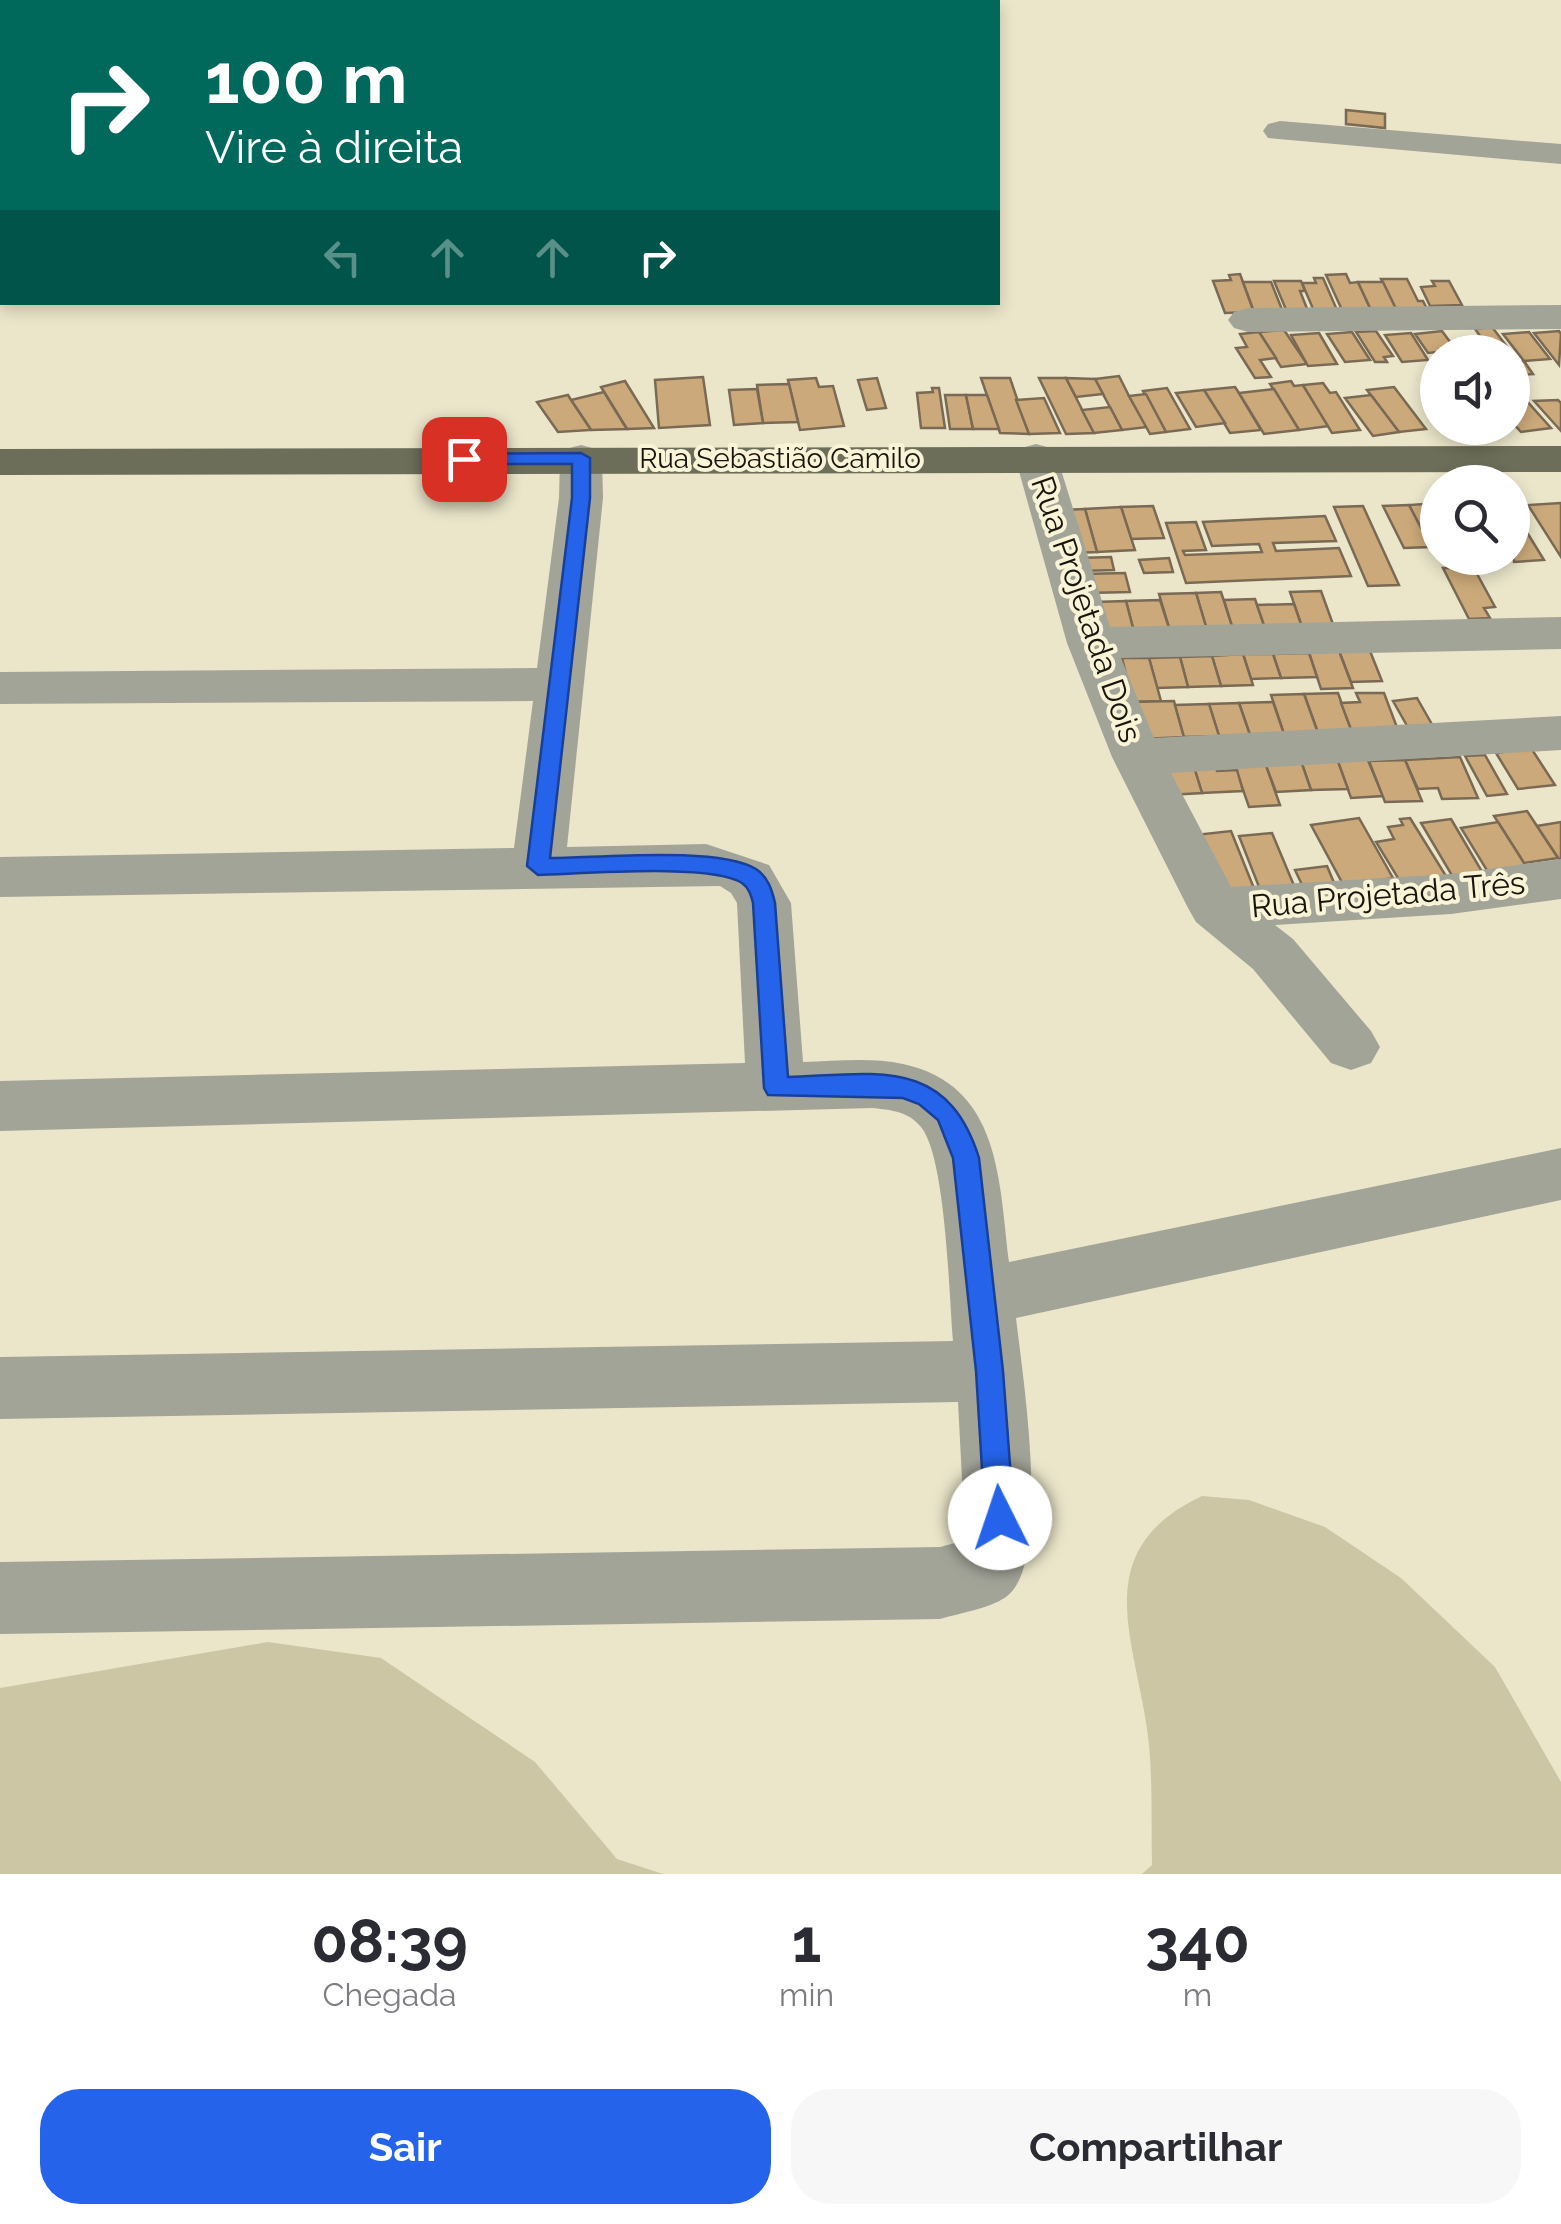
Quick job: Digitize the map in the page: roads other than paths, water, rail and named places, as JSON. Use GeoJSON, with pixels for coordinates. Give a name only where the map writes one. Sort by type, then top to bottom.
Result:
{"type":"FeatureCollection","features":[{"type":"Feature","properties":{"kind":"main road","name":"Rua Sebastião Camilo"},"geometry":{"type":"LineString","coordinates":[[0,462],[1036,457],[1561,459]]}},
{"type":"Feature","properties":{"kind":"street"},"geometry":{"type":"LineString","coordinates":[[1280,131],[1561,154]]}},
{"type":"Feature","properties":{"kind":"street"},"geometry":{"type":"LineString","coordinates":[[1248,320],[1561,317]]}},
{"type":"Feature","properties":{"kind":"street","name":"Rua Projetada Dois"},"geometry":{"type":"LineString","coordinates":[[1036,457],[1091,643],[1137,757],[1216,908],[1273,954],[1350,1047]]}},
{"type":"Feature","properties":{"kind":"street"},"geometry":{"type":"LineString","coordinates":[[538,866],[581,498],[581,458]]}},
{"type":"Feature","properties":{"kind":"street"},"geometry":{"type":"LineString","coordinates":[[1091,643],[1561,633]]}},
{"type":"Feature","properties":{"kind":"street"},"geometry":{"type":"LineString","coordinates":[[0,688],[558,684]]}},
{"type":"Feature","properties":{"kind":"street"},"geometry":{"type":"LineString","coordinates":[[1137,757],[1561,732]]}},
{"type":"Feature","properties":{"kind":"street"},"geometry":{"type":"LineString","coordinates":[[0,877],[706,864],[748,875],[760,888],[764,903],[776,1088]]}},
{"type":"Feature","properties":{"kind":"street","name":"Rua Projetada Três"},"geometry":{"type":"LineString","coordinates":[[1216,908],[1451,894],[1561,879]]}},
{"type":"Feature","properties":{"kind":"street"},"geometry":{"type":"LineString","coordinates":[[0,1106],[872,1084],[927,1096],[946,1113],[966,1158],[1000,1518],[990,1562],[970,1577],[940,1583],[0,1598]]}},
{"type":"Feature","properties":{"kind":"street"},"geometry":{"type":"LineString","coordinates":[[980,1297],[1561,1174]]}},
{"type":"Feature","properties":{"kind":"street"},"geometry":{"type":"LineString","coordinates":[[0,1388],[989,1371]]}}]}
